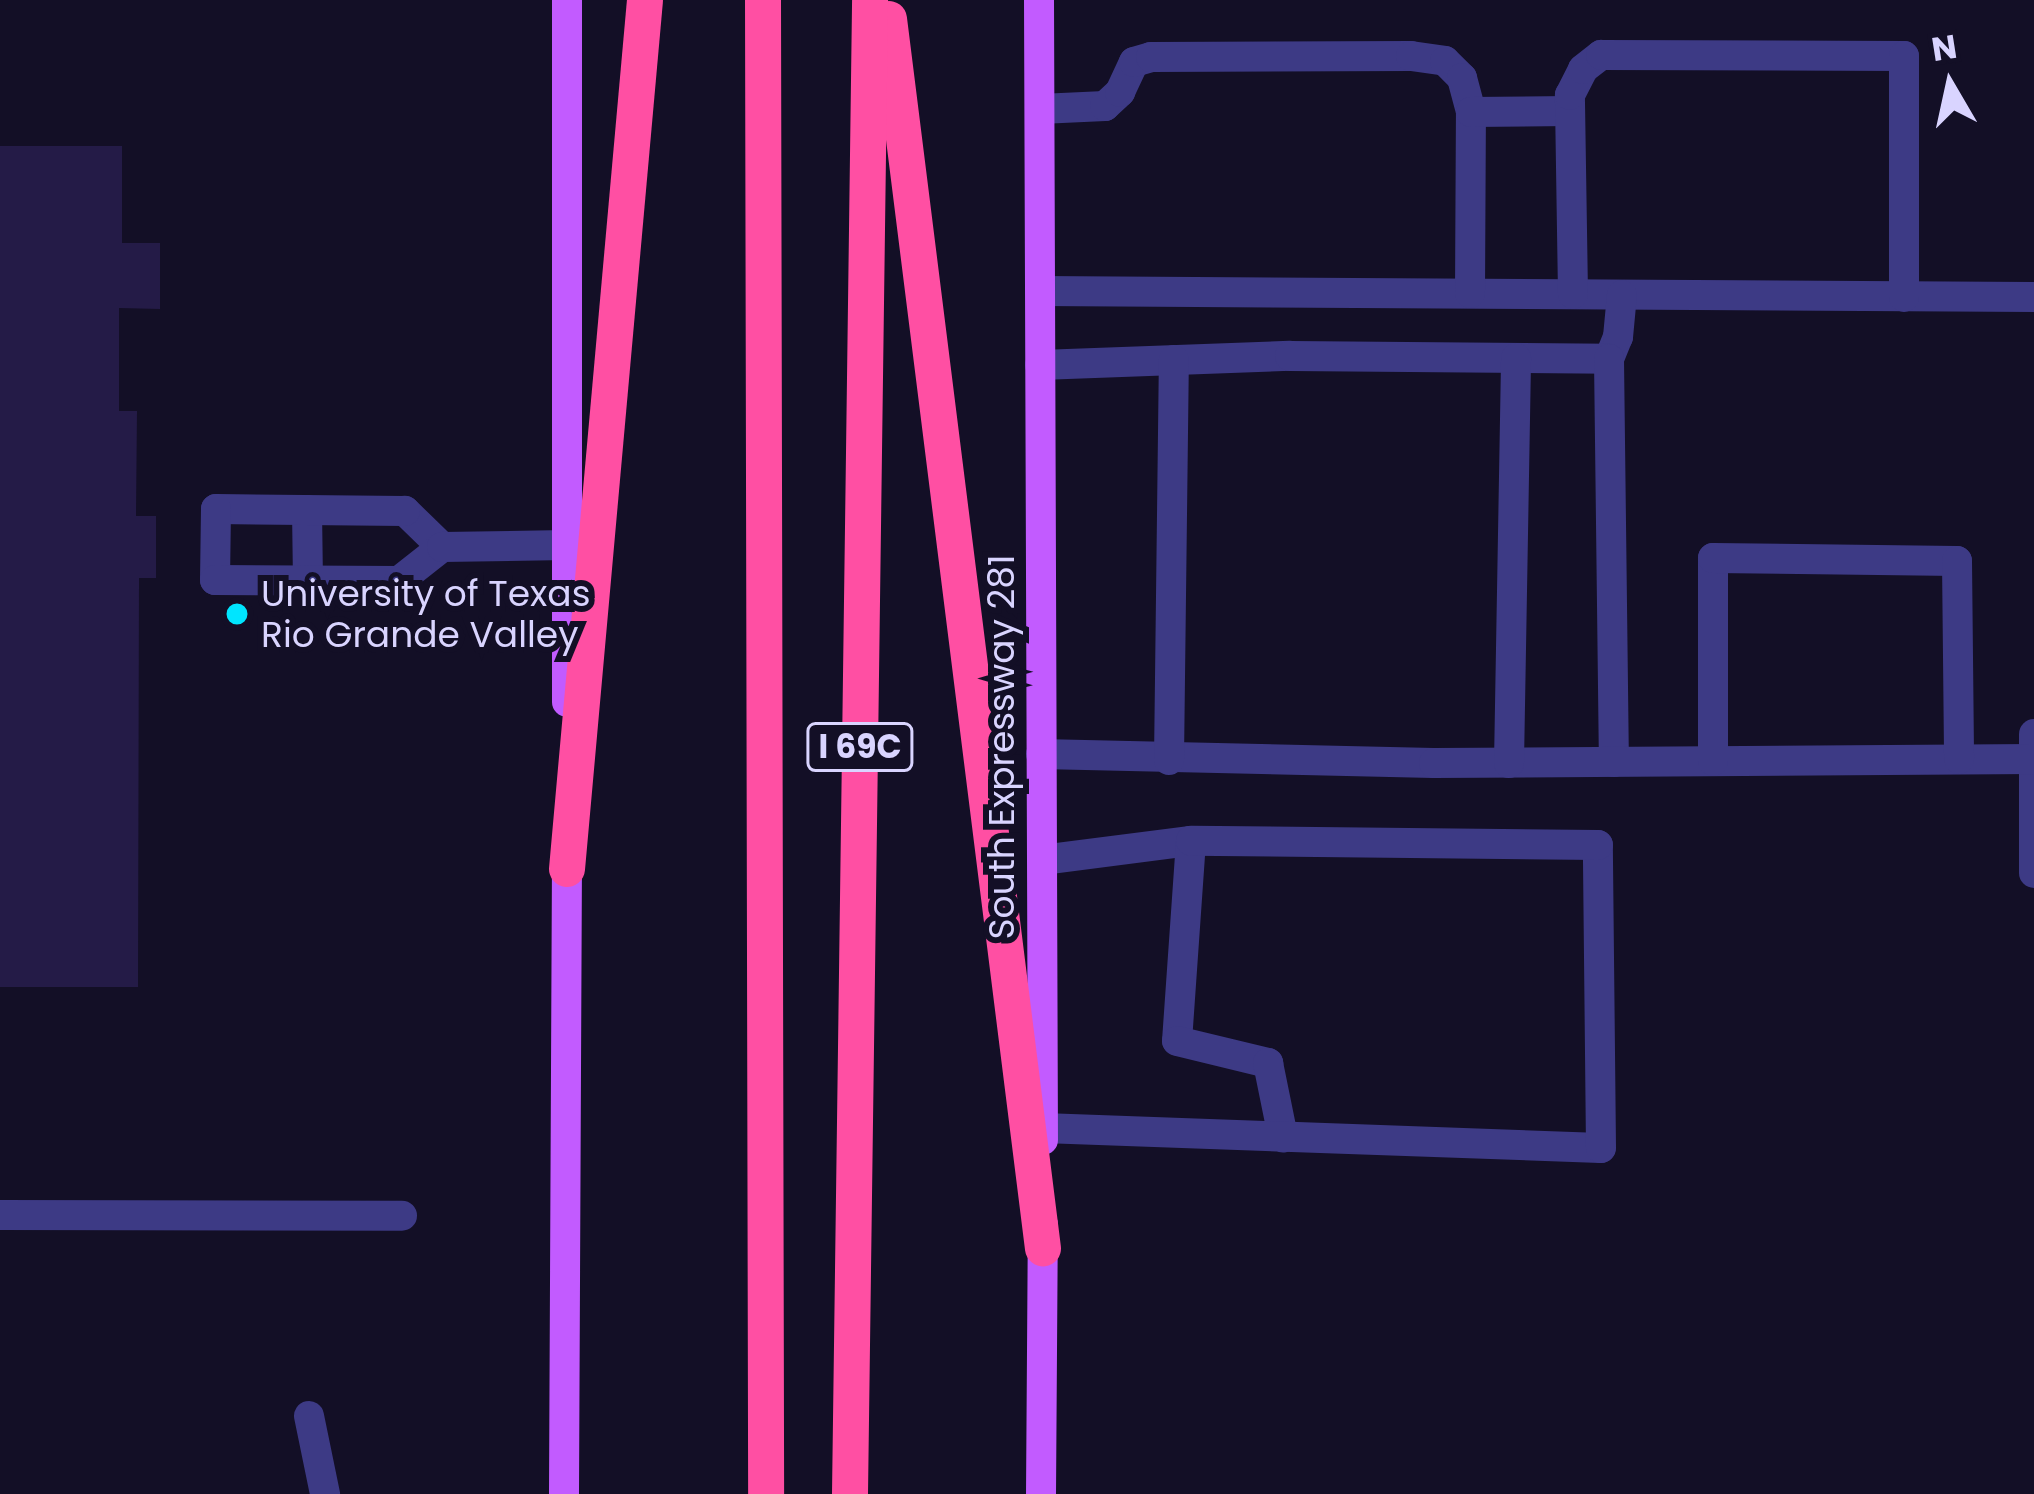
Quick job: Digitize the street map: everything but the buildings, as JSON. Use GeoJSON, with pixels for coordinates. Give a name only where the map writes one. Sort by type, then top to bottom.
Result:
{"type":"FeatureCollection","features":[{"type":"Feature","properties":{"kind":"highway"},"geometry":{"type":"LineString","coordinates":[[568,869],[644,0]]}},
{"type":"Feature","properties":{"kind":"highway","name":"I 69C"},"geometry":{"type":"LineString","coordinates":[[763,0],[766,1494]]}},
{"type":"Feature","properties":{"kind":"highway","name":"I 69C"},"geometry":{"type":"LineString","coordinates":[[850,1494],[871,0]]}},
{"type":"Feature","properties":{"kind":"highway"},"geometry":{"type":"LineString","coordinates":[[887,0],[1043,1248]]}},
{"type":"Feature","properties":{"kind":"main road"},"geometry":{"type":"LineString","coordinates":[[564,1494],[567,0]]}},
{"type":"Feature","properties":{"kind":"main road","name":"South Expressway 281"},"geometry":{"type":"LineString","coordinates":[[1039,0],[1041,1494]]}},
{"type":"Feature","properties":{"kind":"street"},"geometry":{"type":"LineString","coordinates":[[1573,294],[1570,95],[1583,69],[1601,55],[1904,56],[1904,297]]}},
{"type":"Feature","properties":{"kind":"street"},"geometry":{"type":"LineString","coordinates":[[1040,109],[1105,106],[1120,92],[1134,62],[1151,57],[1411,56],[1444,61],[1462,78],[1471,112],[1470,293]]}},
{"type":"Feature","properties":{"kind":"street"},"geometry":{"type":"LineString","coordinates":[[1471,112],[1570,111]]}},
{"type":"Feature","properties":{"kind":"street"},"geometry":{"type":"LineString","coordinates":[[1040,291],[2034,297]]}},
{"type":"Feature","properties":{"kind":"street"},"geometry":{"type":"LineString","coordinates":[[1614,762],[1610,359],[1618,337],[1622,295]]}},
{"type":"Feature","properties":{"kind":"street"},"geometry":{"type":"LineString","coordinates":[[1509,763],[1516,358]]}},
{"type":"Feature","properties":{"kind":"street"},"geometry":{"type":"LineString","coordinates":[[1040,365],[1610,359]]}},
{"type":"Feature","properties":{"kind":"street"},"geometry":{"type":"LineString","coordinates":[[1169,760],[1174,360]]}},
{"type":"Feature","properties":{"kind":"street"},"geometry":{"type":"LineString","coordinates":[[442,547],[406,511],[216,508],[215,580],[399,581],[442,547],[567,545]]}},
{"type":"Feature","properties":{"kind":"street"},"geometry":{"type":"LineString","coordinates":[[307,510],[308,581]]}},
{"type":"Feature","properties":{"kind":"street"},"geometry":{"type":"LineString","coordinates":[[1713,761],[1713,558],[1957,561],[1959,760]]}},
{"type":"Feature","properties":{"kind":"street"},"geometry":{"type":"LineString","coordinates":[[2034,734],[2034,873]]}},
{"type":"Feature","properties":{"kind":"street"},"geometry":{"type":"LineString","coordinates":[[1041,754],[1509,763],[2034,759]]}},
{"type":"Feature","properties":{"kind":"street"},"geometry":{"type":"LineString","coordinates":[[1191,841],[1177,1041],[1268,1063],[1283,1137]]}},
{"type":"Feature","properties":{"kind":"street"},"geometry":{"type":"LineString","coordinates":[[1042,860],[1191,841],[1598,845],[1600,1148],[1043,1128]]}},
{"type":"Feature","properties":{"kind":"street"},"geometry":{"type":"LineString","coordinates":[[0,1215],[402,1216]]}},
{"type":"Feature","properties":{"kind":"street"},"geometry":{"type":"LineString","coordinates":[[309,1416],[325,1494]]}},
{"type":"Feature","properties":{"kind":"place","name":"University of Texas Rio Grande Valley"},"geometry":{"type":"Point","coordinates":[237,614]}}]}
